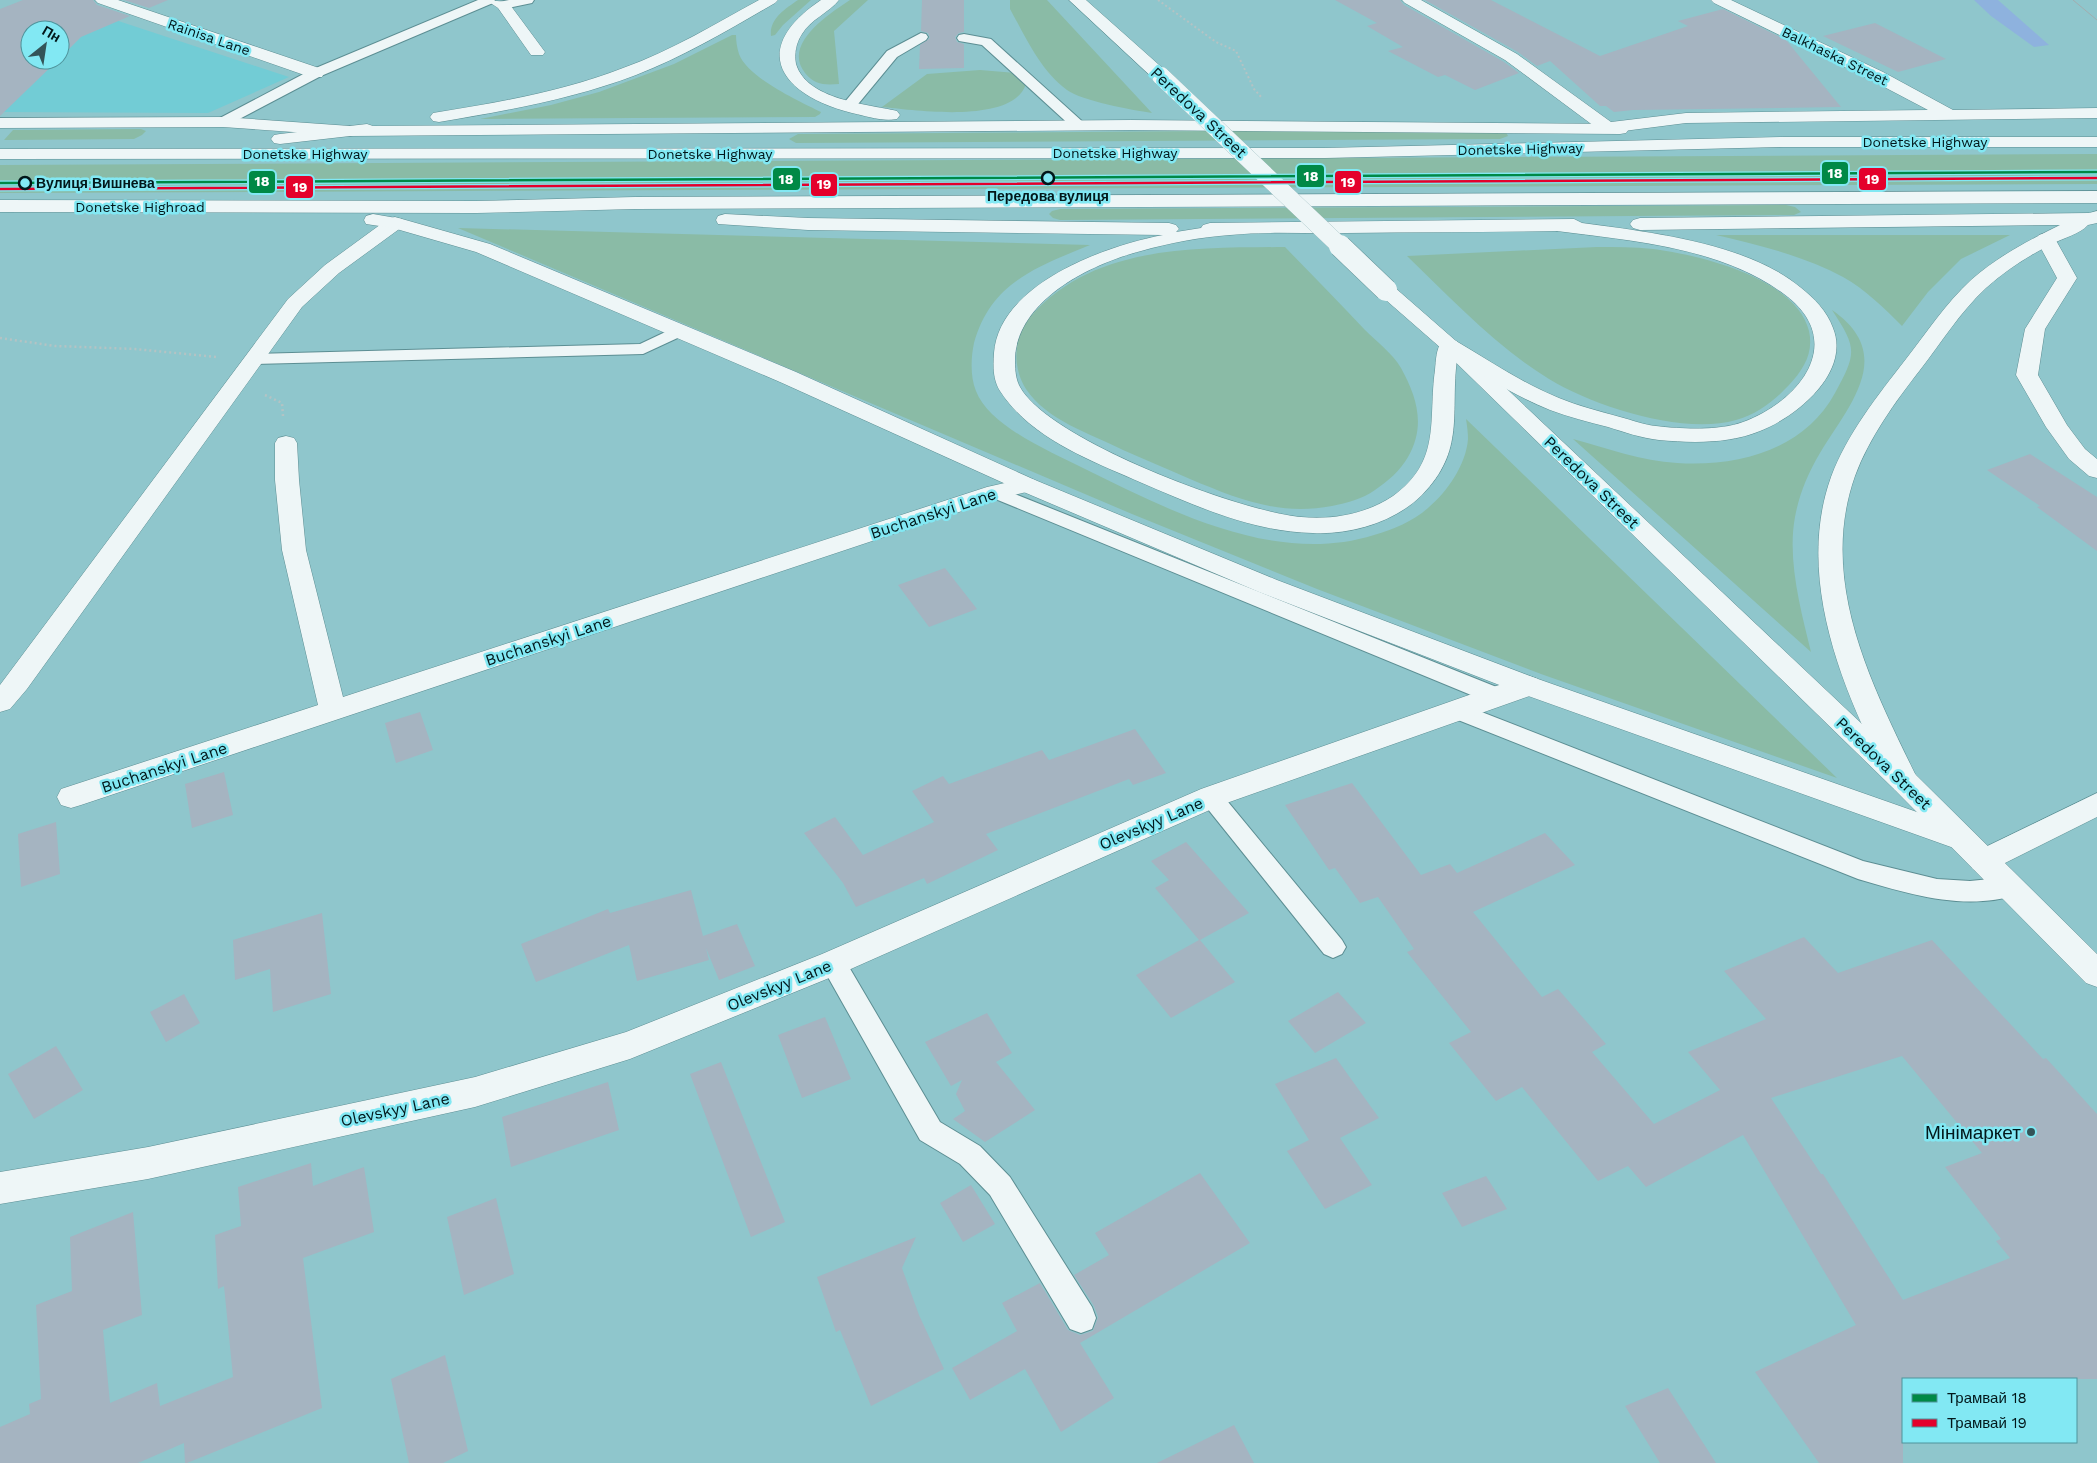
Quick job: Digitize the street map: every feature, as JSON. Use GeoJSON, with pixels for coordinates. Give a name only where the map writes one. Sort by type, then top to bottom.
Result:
{"type":"FeatureCollection","features":[{"type":"Feature","properties":{"kind":"main road","name":"Rainisa Lane"},"geometry":{"type":"LineString","coordinates":[[103,0],[316,73]]}},
{"type":"Feature","properties":{"kind":"main road"},"geometry":{"type":"LineString","coordinates":[[0,154],[132,154],[350,131],[523,103],[571,91],[655,61],[770,0]]}},
{"type":"Feature","properties":{"kind":"main road"},"geometry":{"type":"LineString","coordinates":[[832,0],[803,21],[791,36],[786,48],[786,58],[788,68],[797,80],[812,93],[849,106],[957,126]]}},
{"type":"Feature","properties":{"kind":"main road","name":"Peredova Street"},"geometry":{"type":"LineString","coordinates":[[1077,0],[1161,76],[1386,290],[1449,345],[1905,782],[2097,974]]}},
{"type":"Feature","properties":{"kind":"main road"},"geometry":{"type":"LineString","coordinates":[[1410,0],[1511,57],[1608,128]]}},
{"type":"Feature","properties":{"kind":"main road","name":"Balkhaska Street"},"geometry":{"type":"LineString","coordinates":[[1720,0],[1877,76],[1950,115]]}},
{"type":"Feature","properties":{"kind":"main road"},"geometry":{"type":"LineString","coordinates":[[495,2],[537,52]]}},
{"type":"Feature","properties":{"kind":"main road","name":"Donetske Highway"},"geometry":{"type":"LineString","coordinates":[[1608,128],[1686,118],[2097,113]]}},
{"type":"Feature","properties":{"kind":"main road"},"geometry":{"type":"LineString","coordinates":[[0,123],[223,122],[350,131],[957,126],[1608,128],[1783,142]]}},
{"type":"Feature","properties":{"kind":"main road"},"geometry":{"type":"LineString","coordinates":[[452,130],[654,154]]}},
{"type":"Feature","properties":{"kind":"main road","name":"Donetske Highway"},"geometry":{"type":"LineString","coordinates":[[132,154],[1325,153],[1783,142],[2097,142]]}},
{"type":"Feature","properties":{"kind":"main road"},"geometry":{"type":"LineString","coordinates":[[280,208],[476,207],[635,203],[2097,197]]}},
{"type":"Feature","properties":{"kind":"main road","name":"Donetske Highroad"},"geometry":{"type":"LineString","coordinates":[[0,206],[280,208]]}},
{"type":"Feature","properties":{"kind":"main road"},"geometry":{"type":"LineString","coordinates":[[476,207],[808,224],[1228,229],[2093,218]]}},
{"type":"Feature","properties":{"kind":"main road"},"geometry":{"type":"LineString","coordinates":[[280,208],[395,223],[484,248],[788,377],[1027,485],[1268,586],[1529,686],[1961,839]]}},
{"type":"Feature","properties":{"kind":"main road"},"geometry":{"type":"LineString","coordinates":[[1905,782],[1855,673],[1837,615],[1831,570],[1832,523],[1843,476],[1866,433],[1903,376],[1960,304],[1988,276],[2046,239],[2093,218]]}},
{"type":"Feature","properties":{"kind":"main road"},"geometry":{"type":"LineString","coordinates":[[0,702],[18,682],[296,303],[332,269],[395,223]]}},
{"type":"Feature","properties":{"kind":"main road"},"geometry":{"type":"LineString","coordinates":[[1228,229],[1120,251],[1061,279],[1023,310],[1009,329],[1003,354],[1004,371],[1010,389],[1026,408],[1044,423],[1109,461],[1222,508],[1272,521],[1303,525],[1338,524],[1369,517],[1393,506],[1415,490],[1430,469],[1440,448],[1444,425],[1444,386],[1449,345],[1541,398],[1577,412],[1655,433],[1685,434],[1750,428],[1776,416],[1797,401],[1812,384],[1824,362],[1826,342],[1823,325],[1813,309],[1791,290],[1757,270],[1702,250],[1656,240],[1556,225]]}},
{"type":"Feature","properties":{"kind":"main road"},"geometry":{"type":"LineString","coordinates":[[2046,239],[2068,278],[2035,329],[2028,375],[2057,427],[2077,454],[2097,471]]}},
{"type":"Feature","properties":{"kind":"main road"},"geometry":{"type":"LineString","coordinates":[[286,443],[287,480],[294,550],[332,712]]}},
{"type":"Feature","properties":{"kind":"main road","name":"Buchanskyi Lane"},"geometry":{"type":"LineString","coordinates":[[71,797],[995,492],[1027,485]]}},
{"type":"Feature","properties":{"kind":"main road","name":"Olevskyy Lane"},"geometry":{"type":"LineString","coordinates":[[0,1188],[148,1163],[475,1092],[630,1044],[833,963],[1211,797],[1529,686]]}},
{"type":"Feature","properties":{"kind":"main road"},"geometry":{"type":"LineString","coordinates":[[1983,861],[2097,804]]}},
{"type":"Feature","properties":{"kind":"lane"},"geometry":{"type":"LineString","coordinates":[[223,122],[316,73],[495,2],[528,0]]}},
{"type":"Feature","properties":{"kind":"lane"},"geometry":{"type":"LineString","coordinates":[[849,106],[892,54],[921,37]]}},
{"type":"Feature","properties":{"kind":"lane"},"geometry":{"type":"LineString","coordinates":[[964,38],[986,42],[1079,126]]}},
{"type":"Feature","properties":{"kind":"lane"},"geometry":{"type":"LineString","coordinates":[[254,359],[643,349],[678,330]]}},
{"type":"Feature","properties":{"kind":"lane"},"geometry":{"type":"LineString","coordinates":[[995,492],[1496,696]]}},
{"type":"Feature","properties":{"kind":"lane"},"geometry":{"type":"LineString","coordinates":[[1456,710],[1858,869],[1914,885],[1943,890],[1963,891],[2010,887]]}},
{"type":"Feature","properties":{"kind":"lane"},"geometry":{"type":"LineString","coordinates":[[1211,797],[1333,948]]}},
{"type":"Feature","properties":{"kind":"lane"},"geometry":{"type":"LineString","coordinates":[[833,963],[930,1131],[970,1155],[1000,1186],[1081,1318]]}},
{"type":"Feature","properties":{"kind":"path"},"geometry":{"type":"LineString","coordinates":[[1158,0],[1216,42],[1236,51],[1254,89],[1270,106],[1307,126]]}},
{"type":"Feature","properties":{"kind":"path"},"geometry":{"type":"LineString","coordinates":[[0,338],[55,346],[135,349],[254,359]]}},
{"type":"Feature","properties":{"kind":"path"},"geometry":{"type":"LineString","coordinates":[[232,389],[260,393],[282,403],[286,443]]}},
{"type":"Feature","properties":{"kind":"shaded area"},"geometry":{"type":"Polygon","coordinates":[[[1974,0],[1998,0],[2049,45],[2034,47],[1991,16],[1974,0]]]}},
{"type":"Feature","properties":{"kind":"shaded area"},"geometry":{"type":"Polygon","coordinates":[[[94,13],[289,77],[208,113],[1,112],[0,27],[20,24],[20,70],[70,70],[70,20],[47,20],[94,13]]]}},
{"type":"Feature","properties":{"kind":"green space"},"geometry":{"type":"Polygon","coordinates":[[[798,0],[811,0],[783,25],[775,35],[771,36],[775,20],[783,11],[798,0]]]}},
{"type":"Feature","properties":{"kind":"green space"},"geometry":{"type":"Polygon","coordinates":[[[850,0],[868,0],[834,31],[839,84],[816,82],[805,73],[799,62],[799,51],[811,31],[820,22],[850,0]]]}},
{"type":"Feature","properties":{"kind":"green space"},"geometry":{"type":"Polygon","coordinates":[[[1010,0],[1047,0],[1152,113],[1095,101],[1067,90],[1057,82],[1034,53],[1010,9],[1010,0]]]}},
{"type":"Feature","properties":{"kind":"green space"},"geometry":{"type":"Polygon","coordinates":[[[732,35],[736,35],[739,54],[744,63],[753,72],[775,88],[821,112],[820,114],[815,117],[480,119],[551,105],[599,92],[674,64],[732,35]]]}},
{"type":"Feature","properties":{"kind":"green space"},"geometry":{"type":"Polygon","coordinates":[[[980,70],[1016,73],[1026,84],[1017,97],[1003,105],[983,110],[938,112],[882,107],[927,74],[980,70]]]}},
{"type":"Feature","properties":{"kind":"green space"},"geometry":{"type":"Polygon","coordinates":[[[141,129],[146,131],[134,139],[4,140],[13,130],[141,129]]]}},
{"type":"Feature","properties":{"kind":"green space"},"geometry":{"type":"Polygon","coordinates":[[[1495,129],[1506,132],[1508,136],[1500,139],[796,143],[789,139],[798,134],[1495,129]]]}},
{"type":"Feature","properties":{"kind":"green space"},"geometry":{"type":"Polygon","coordinates":[[[2097,154],[2097,184],[0,193],[0,165],[2097,154]]]}},
{"type":"Feature","properties":{"kind":"green space"},"geometry":{"type":"Polygon","coordinates":[[[1786,205],[1795,207],[1801,212],[1794,215],[1060,220],[1053,218],[1049,214],[1060,209],[1786,205]]]}},
{"type":"Feature","properties":{"kind":"green space"},"geometry":{"type":"Polygon","coordinates":[[[458,228],[1090,245],[1052,261],[1018,279],[992,305],[982,322],[972,354],[974,385],[983,404],[1007,427],[1055,454],[1151,501],[1187,516],[1224,529],[1262,539],[1299,544],[1337,543],[1374,535],[1389,530],[1422,513],[1442,494],[1464,458],[1468,439],[1466,419],[1837,778],[1541,674],[1317,589],[1132,514],[458,228]]]}},
{"type":"Feature","properties":{"kind":"green space"},"geometry":{"type":"Polygon","coordinates":[[[1716,235],[2010,235],[1961,259],[1928,292],[1902,326],[1867,293],[1843,277],[1813,263],[1781,252],[1716,235]]]}},
{"type":"Feature","properties":{"kind":"green space"},"geometry":{"type":"Polygon","coordinates":[[[1285,247],[1394,358],[1407,379],[1415,401],[1418,423],[1417,434],[1408,457],[1389,479],[1365,496],[1332,506],[1313,509],[1276,507],[1242,499],[1123,450],[1057,418],[1035,400],[1021,380],[1016,352],[1025,324],[1056,292],[1085,275],[1116,263],[1149,255],[1183,250],[1285,247]]]}},
{"type":"Feature","properties":{"kind":"green space"},"geometry":{"type":"Polygon","coordinates":[[[1632,247],[1673,252],[1744,272],[1766,283],[1786,297],[1800,313],[1809,331],[1809,354],[1803,367],[1789,385],[1771,402],[1758,411],[1736,420],[1715,424],[1691,424],[1640,416],[1590,399],[1549,379],[1529,366],[1492,337],[1407,256],[1632,247]]]}},
{"type":"Feature","properties":{"kind":"green space"},"geometry":{"type":"Polygon","coordinates":[[[1832,310],[1851,327],[1862,345],[1864,362],[1861,380],[1854,399],[1812,468],[1802,492],[1795,517],[1793,550],[1796,585],[1811,652],[1573,439],[1624,454],[1677,463],[1723,462],[1746,458],[1767,451],[1806,429],[1822,413],[1842,380],[1850,359],[1850,342],[1832,310]]]}},
{"type":"Feature","properties":{"kind":"building"},"geometry":{"type":"Polygon","coordinates":[[[23,0],[93,0],[97,5],[130,16],[81,37],[70,48],[70,20],[20,20],[20,70],[48,70],[0,116],[0,9],[23,0]]]}},
{"type":"Feature","properties":{"kind":"building"},"geometry":{"type":"Polygon","coordinates":[[[124,0],[168,0],[149,8],[124,0]]]}},
{"type":"Feature","properties":{"kind":"building"},"geometry":{"type":"Polygon","coordinates":[[[922,0],[964,0],[964,32],[959,33],[955,37],[957,42],[964,44],[964,68],[919,69],[920,45],[930,38],[928,33],[921,31],[922,0]]]}},
{"type":"Feature","properties":{"kind":"building"},"geometry":{"type":"Polygon","coordinates":[[[1335,0],[1400,0],[1404,5],[1504,62],[1519,73],[1475,90],[1445,75],[1438,77],[1388,51],[1403,47],[1367,26],[1377,23],[1335,0]]]}},
{"type":"Feature","properties":{"kind":"building"},"geometry":{"type":"Polygon","coordinates":[[[1425,0],[1491,0],[1600,56],[1688,26],[1678,21],[1723,9],[1786,40],[1841,107],[1633,110],[1614,112],[1606,106],[1600,106],[1550,61],[1537,66],[1518,52],[1425,0]]]}},
{"type":"Feature","properties":{"kind":"building"},"geometry":{"type":"Polygon","coordinates":[[[1875,23],[1946,59],[1898,72],[1823,36],[1875,23]]]}},
{"type":"Feature","properties":{"kind":"building"},"geometry":{"type":"Polygon","coordinates":[[[2030,454],[2097,497],[2097,551],[2037,507],[2040,506],[1987,470],[2030,454]]]}},
{"type":"Feature","properties":{"kind":"building"},"geometry":{"type":"Polygon","coordinates":[[[945,568],[977,609],[929,627],[898,585],[945,568]]]}},
{"type":"Feature","properties":{"kind":"building"},"geometry":{"type":"Polygon","coordinates":[[[420,712],[433,750],[396,763],[385,723],[420,712]]]}},
{"type":"Feature","properties":{"kind":"building"},"geometry":{"type":"Polygon","coordinates":[[[1135,729],[1166,773],[1133,785],[1129,779],[986,834],[998,850],[927,884],[924,878],[856,907],[843,883],[804,833],[835,817],[863,855],[934,822],[912,791],[943,776],[949,784],[1042,750],[1049,760],[1135,729]]]}},
{"type":"Feature","properties":{"kind":"building"},"geometry":{"type":"Polygon","coordinates":[[[224,772],[233,815],[192,828],[185,784],[224,772]]]}},
{"type":"Feature","properties":{"kind":"building"},"geometry":{"type":"Polygon","coordinates":[[[1352,783],[1421,875],[1450,864],[1457,873],[1545,833],[1575,865],[1473,912],[1542,997],[1558,989],[1606,1044],[1592,1052],[1654,1124],[1720,1090],[1688,1052],[1766,1019],[1724,971],[1804,937],[1838,973],[1932,940],[2043,1059],[2046,1058],[2097,1114],[2097,1379],[1902,1378],[1903,1463],[1819,1463],[1755,1372],[1856,1325],[1743,1135],[1646,1187],[1628,1166],[1598,1181],[1522,1087],[1496,1101],[1449,1043],[1471,1032],[1407,952],[1414,949],[1378,897],[1360,903],[1335,868],[1329,870],[1285,805],[1352,783]],[[1902,1056],[1771,1098],[1821,1174],[1823,1174],[1903,1300],[2010,1258],[1996,1241],[2001,1239],[1945,1167],[1982,1153],[1902,1056]]]}},
{"type":"Feature","properties":{"kind":"building"},"geometry":{"type":"Polygon","coordinates":[[[56,822],[60,874],[21,887],[18,834],[56,822]]]}},
{"type":"Feature","properties":{"kind":"building"},"geometry":{"type":"Polygon","coordinates":[[[1186,842],[1249,913],[1200,940],[1235,982],[1171,1018],[1136,975],[1199,940],[1155,888],[1169,880],[1151,861],[1186,842]]]}},
{"type":"Feature","properties":{"kind":"building"},"geometry":{"type":"Polygon","coordinates":[[[691,890],[703,936],[737,924],[755,966],[719,980],[706,948],[709,960],[637,981],[629,945],[536,982],[521,944],[608,909],[610,913],[691,890]]]}},
{"type":"Feature","properties":{"kind":"building"},"geometry":{"type":"Polygon","coordinates":[[[322,913],[331,994],[273,1012],[270,969],[235,980],[233,940],[322,913]]]}},
{"type":"Feature","properties":{"kind":"building"},"geometry":{"type":"Polygon","coordinates":[[[1338,992],[1366,1023],[1315,1053],[1288,1021],[1338,992]]]}},
{"type":"Feature","properties":{"kind":"building"},"geometry":{"type":"Polygon","coordinates":[[[184,994],[200,1023],[166,1042],[150,1012],[184,994]]]}},
{"type":"Feature","properties":{"kind":"building"},"geometry":{"type":"Polygon","coordinates":[[[987,1013],[1012,1053],[996,1062],[1035,1110],[985,1142],[953,1119],[965,1111],[956,1094],[962,1080],[951,1086],[925,1042],[987,1013]]]}},
{"type":"Feature","properties":{"kind":"building"},"geometry":{"type":"Polygon","coordinates":[[[825,1017],[851,1079],[802,1098],[778,1035],[825,1017]]]}},
{"type":"Feature","properties":{"kind":"building"},"geometry":{"type":"Polygon","coordinates":[[[56,1046],[83,1090],[34,1119],[8,1074],[56,1046]]]}},
{"type":"Feature","properties":{"kind":"building"},"geometry":{"type":"Polygon","coordinates":[[[1336,1058],[1379,1118],[1340,1138],[1372,1185],[1325,1209],[1287,1151],[1309,1140],[1275,1084],[1336,1058]]]}},
{"type":"Feature","properties":{"kind":"building"},"geometry":{"type":"Polygon","coordinates":[[[721,1062],[785,1222],[751,1237],[690,1074],[721,1062]]]}},
{"type":"Feature","properties":{"kind":"building"},"geometry":{"type":"Polygon","coordinates":[[[608,1082],[619,1130],[511,1167],[502,1117],[608,1082]]]}},
{"type":"Feature","properties":{"kind":"building"},"geometry":{"type":"Polygon","coordinates":[[[311,1163],[313,1186],[364,1167],[374,1232],[303,1258],[322,1408],[187,1463],[185,1463],[184,1443],[138,1463],[0,1463],[0,1427],[30,1414],[29,1404],[41,1399],[36,1305],[72,1291],[70,1237],[133,1212],[142,1315],[103,1330],[110,1403],[157,1383],[160,1406],[233,1377],[224,1286],[218,1289],[215,1235],[241,1226],[238,1187],[311,1163]]]}},
{"type":"Feature","properties":{"kind":"building"},"geometry":{"type":"Polygon","coordinates":[[[1200,1173],[1250,1243],[1080,1343],[1114,1398],[1061,1432],[1025,1369],[970,1400],[952,1368],[1017,1331],[1002,1303],[1040,1283],[1068,1330],[1080,1335],[1093,1331],[1098,1317],[1094,1306],[1074,1275],[1109,1255],[1095,1233],[1200,1173]]]}},
{"type":"Feature","properties":{"kind":"building"},"geometry":{"type":"Polygon","coordinates":[[[1486,1176],[1507,1209],[1462,1227],[1442,1193],[1486,1176]]]}},
{"type":"Feature","properties":{"kind":"building"},"geometry":{"type":"Polygon","coordinates":[[[971,1185],[995,1224],[963,1242],[940,1203],[971,1185]]]}},
{"type":"Feature","properties":{"kind":"building"},"geometry":{"type":"Polygon","coordinates":[[[496,1198],[514,1274],[464,1295],[447,1217],[496,1198]]]}},
{"type":"Feature","properties":{"kind":"building"},"geometry":{"type":"Polygon","coordinates":[[[916,1237],[902,1268],[919,1315],[944,1369],[871,1406],[840,1330],[836,1332],[817,1277],[916,1237]]]}},
{"type":"Feature","properties":{"kind":"building"},"geometry":{"type":"Polygon","coordinates":[[[445,1355],[468,1451],[443,1463],[409,1463],[391,1379],[445,1355]]]}},
{"type":"Feature","properties":{"kind":"building"},"geometry":{"type":"Polygon","coordinates":[[[1668,1388],[1716,1463],[1660,1463],[1625,1406],[1668,1388]]]}},
{"type":"Feature","properties":{"kind":"building"},"geometry":{"type":"Polygon","coordinates":[[[1234,1425],[1254,1463],[1157,1463],[1234,1425]]]}},
{"type":"Feature","properties":{"kind":"tram line"},"geometry":{"type":"LineString","coordinates":[[2073,0],[2097,20]]}},
{"type":"Feature","properties":{"kind":"tram line"},"geometry":{"type":"LineString","coordinates":[[2085,172],[2097,171]]}},
{"type":"Feature","properties":{"kind":"tram line","name":"18"},"geometry":{"type":"LineString","coordinates":[[0,183],[2097,172]]}},
{"type":"Feature","properties":{"kind":"tram line","name":"19"},"geometry":{"type":"LineString","coordinates":[[0,189],[2097,178]]}},
{"type":"Feature","properties":{"kind":"place","name":"Передова вулиця"},"geometry":{"type":"Point","coordinates":[1048,178]}},
{"type":"Feature","properties":{"kind":"place","name":"Вулиця Вишнева"},"geometry":{"type":"Point","coordinates":[25,183]}},
{"type":"Feature","properties":{"kind":"place","name":"Мінімаркет"},"geometry":{"type":"Point","coordinates":[2031,1132]}}]}
